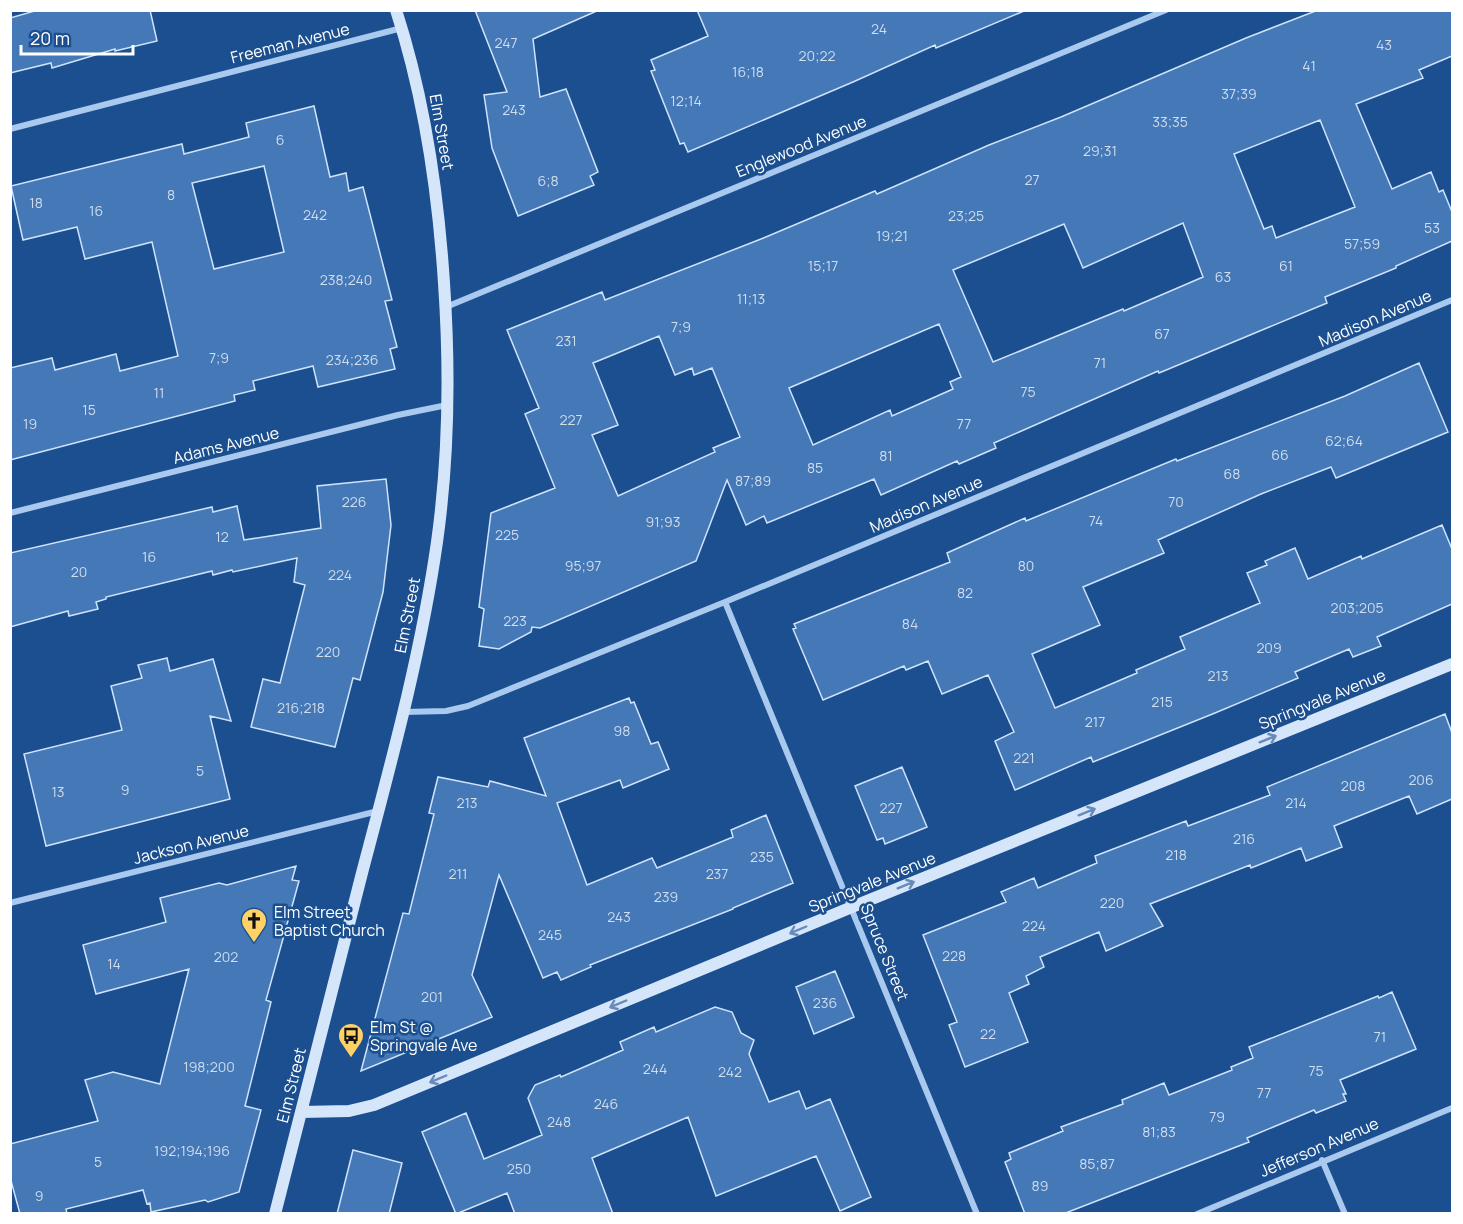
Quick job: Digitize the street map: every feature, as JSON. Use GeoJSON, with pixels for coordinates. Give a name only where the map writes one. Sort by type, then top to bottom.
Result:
{"type":"FeatureCollection","features":[{"type":"Feature","properties":{"kind":"main road","name":"Elm Street"},"geometry":{"type":"LineString","coordinates":[[275,1214],[404,712],[437,541],[445,464],[448,405],[446,307],[434,182],[418,93],[396,10]]}},
{"type":"Feature","properties":{"kind":"main road","name":"Springvale Avenue"},"geometry":{"type":"LineString","coordinates":[[301,1112],[349,1111],[374,1105],[852,907],[1452,664]]}},
{"type":"Feature","properties":{"kind":"street","name":"Englewood Avenue"},"geometry":{"type":"LineString","coordinates":[[446,307],[1166,10]]}},
{"type":"Feature","properties":{"kind":"street","name":"Freeman Avenue"},"geometry":{"type":"LineString","coordinates":[[10,129],[402,28]]}},
{"type":"Feature","properties":{"kind":"street","name":"Madison Avenue"},"geometry":{"type":"LineString","coordinates":[[404,712],[446,711],[468,705],[725,602],[1452,300]]}},
{"type":"Feature","properties":{"kind":"street","name":"Adams Avenue"},"geometry":{"type":"LineString","coordinates":[[10,513],[398,415],[448,405]]}},
{"type":"Feature","properties":{"kind":"street","name":"Spruce Street"},"geometry":{"type":"LineString","coordinates":[[725,602],[977,1214]]}},
{"type":"Feature","properties":{"kind":"street","name":"Jackson Avenue"},"geometry":{"type":"LineString","coordinates":[[10,903],[378,811]]}},
{"type":"Feature","properties":{"kind":"street","name":"Jefferson Avenue"},"geometry":{"type":"LineString","coordinates":[[1197,1214],[1452,1107]]}},
{"type":"Feature","properties":{"kind":"street"},"geometry":{"type":"LineString","coordinates":[[1322,1160],[1345,1214]]}},
{"type":"Feature","properties":{"kind":"building"},"geometry":{"type":"Polygon","coordinates":[[[38,10],[150,10],[157,41],[115,51],[115,49],[52,68],[51,63],[10,73],[10,18],[38,10]]]}},
{"type":"Feature","properties":{"kind":"building"},"geometry":{"type":"Polygon","coordinates":[[[475,10],[599,10],[533,39],[540,97],[566,89],[598,172],[590,176],[594,185],[518,216],[492,148],[484,95],[507,92],[475,10]]]}},
{"type":"Feature","properties":{"kind":"building"},"geometry":{"type":"Polygon","coordinates":[[[697,10],[1024,11],[936,48],[935,45],[688,152],[684,143],[680,144],[651,71],[655,70],[651,60],[708,36],[697,10]]]}},
{"type":"Feature","properties":{"kind":"building"},"geometry":{"type":"Polygon","coordinates":[[[1318,10],[1452,10],[1452,56],[1419,70],[1423,78],[1356,104],[1392,189],[1431,172],[1439,192],[1443,190],[1452,212],[1452,241],[1396,266],[1396,268],[1325,297],[1327,303],[1159,373],[1158,371],[994,443],[996,448],[959,464],[957,461],[881,495],[874,479],[767,523],[764,516],[746,525],[727,480],[696,561],[540,628],[532,627],[531,632],[499,649],[479,646],[484,609],[479,607],[491,513],[555,488],[525,414],[539,408],[507,330],[602,292],[605,300],[761,239],[875,191],[877,194],[1246,38],[1318,10]],[[1320,120],[1234,154],[1264,229],[1272,226],[1276,238],[1355,207],[1320,120]],[[1183,223],[1083,268],[1064,224],[953,270],[993,362],[1123,309],[1124,311],[1203,277],[1183,223]],[[939,324],[789,388],[813,445],[890,410],[892,416],[953,389],[950,382],[961,377],[939,324]],[[659,336],[593,363],[618,425],[592,435],[618,496],[715,452],[713,448],[740,437],[712,368],[694,375],[692,368],[675,375],[659,336]]]}},
{"type":"Feature","properties":{"kind":"building"},"geometry":{"type":"Polygon","coordinates":[[[314,106],[330,177],[346,173],[349,191],[363,187],[392,300],[385,301],[397,347],[390,349],[395,369],[318,387],[313,366],[253,381],[255,390],[234,395],[235,401],[10,460],[10,368],[52,358],[55,370],[116,354],[120,371],[178,356],[152,242],[85,259],[77,227],[23,240],[11,186],[182,144],[184,154],[249,137],[246,123],[314,106]],[[264,166],[192,183],[214,269],[284,252],[264,166]]]}},
{"type":"Feature","properties":{"kind":"building"},"geometry":{"type":"Polygon","coordinates":[[[1419,363],[1448,432],[1336,478],[1331,467],[1261,494],[1158,540],[1164,553],[1083,587],[1100,625],[1032,654],[1055,708],[1137,673],[1136,670],[1185,649],[1180,637],[1260,603],[1247,573],[1267,565],[1265,561],[1295,548],[1308,579],[1442,525],[1452,549],[1452,604],[1377,637],[1381,646],[1353,657],[1349,649],[1295,672],[1298,678],[1093,762],[1091,757],[1015,790],[995,741],[1014,732],[988,675],[942,694],[928,661],[906,670],[904,666],[823,700],[793,629],[796,628],[794,624],[950,562],[947,553],[1025,518],[1026,521],[1176,459],[1177,461],[1345,396],[1419,363]]]}},
{"type":"Feature","properties":{"kind":"building"},"geometry":{"type":"Polygon","coordinates":[[[386,479],[391,525],[383,592],[360,680],[353,678],[335,747],[251,727],[263,679],[280,683],[305,585],[294,582],[297,558],[233,572],[232,570],[213,575],[212,571],[106,597],[96,602],[98,609],[69,616],[68,611],[10,627],[10,553],[212,507],[213,512],[237,506],[244,540],[321,528],[317,486],[386,479]]]}},
{"type":"Feature","properties":{"kind":"building"},"geometry":{"type":"Polygon","coordinates":[[[167,658],[170,671],[213,659],[231,721],[210,716],[230,799],[46,846],[24,754],[122,730],[111,686],[142,678],[138,665],[167,658]]]}},
{"type":"Feature","properties":{"kind":"building"},"geometry":{"type":"Polygon","coordinates":[[[629,698],[631,703],[634,702],[651,744],[658,742],[669,769],[623,788],[620,780],[557,803],[587,885],[652,858],[657,868],[733,837],[731,830],[766,815],[793,883],[590,965],[591,967],[561,980],[557,972],[543,978],[499,875],[472,975],[492,1017],[361,1071],[403,913],[409,914],[434,814],[429,813],[438,777],[488,787],[490,781],[546,796],[524,738],[629,698]]]}},
{"type":"Feature","properties":{"kind":"building"},"geometry":{"type":"Polygon","coordinates":[[[1445,714],[1452,733],[1452,799],[1417,814],[1409,796],[1334,826],[1342,847],[1306,861],[1301,848],[1150,904],[1163,926],[1106,951],[1099,932],[1040,957],[1044,967],[1026,976],[1029,984],[1009,993],[1028,1042],[965,1067],[949,1025],[957,1022],[923,935],[1006,902],[1001,892],[1034,878],[1038,888],[1097,863],[1095,856],[1186,821],[1188,826],[1270,795],[1267,787],[1445,714]]]}},
{"type":"Feature","properties":{"kind":"building"},"geometry":{"type":"Polygon","coordinates":[[[902,767],[927,827],[885,844],[883,838],[877,840],[855,786],[902,767]]]}},
{"type":"Feature","properties":{"kind":"building"},"geometry":{"type":"Polygon","coordinates":[[[296,866],[292,880],[299,881],[266,1000],[271,1002],[245,1106],[261,1110],[239,1192],[208,1202],[205,1200],[151,1212],[150,1203],[147,1204],[143,1190],[66,1209],[67,1214],[20,1214],[10,1177],[10,1144],[98,1121],[85,1080],[113,1072],[160,1084],[189,969],[96,994],[83,945],[166,922],[160,898],[219,883],[227,885],[296,866]]]}},
{"type":"Feature","properties":{"kind":"building"},"geometry":{"type":"Polygon","coordinates":[[[835,971],[854,1017],[814,1034],[796,987],[835,971]]]}},
{"type":"Feature","properties":{"kind":"building"},"geometry":{"type":"Polygon","coordinates":[[[1392,992],[1416,1049],[1340,1080],[1346,1094],[1343,1094],[1346,1101],[1316,1113],[1314,1110],[1247,1138],[1249,1142],[1063,1214],[1025,1214],[1005,1162],[1011,1159],[1009,1153],[1063,1131],[1061,1127],[1123,1104],[1122,1100],[1164,1083],[1169,1095],[1232,1070],[1231,1067],[1253,1058],[1249,1047],[1392,992]]]}},
{"type":"Feature","properties":{"kind":"building"},"geometry":{"type":"Polygon","coordinates":[[[715,1007],[732,1012],[741,1033],[754,1040],[749,1054],[769,1102],[799,1091],[806,1109],[830,1099],[871,1197],[840,1211],[816,1156],[716,1196],[688,1117],[592,1158],[613,1214],[515,1214],[507,1193],[456,1214],[422,1132],[466,1113],[484,1159],[542,1135],[528,1098],[535,1085],[560,1075],[561,1077],[623,1050],[620,1042],[654,1027],[656,1032],[715,1007]]]}},
{"type":"Feature","properties":{"kind":"building"},"geometry":{"type":"Polygon","coordinates":[[[353,1150],[402,1163],[389,1214],[337,1214],[353,1150]]]}},
{"type":"Feature","properties":{"kind":"place","name":"Elm Street Baptist Church"},"geometry":{"type":"Point","coordinates":[254,944]}},
{"type":"Feature","properties":{"kind":"place","name":"Elm St @ Springvale Ave"},"geometry":{"type":"Point","coordinates":[351,1059]}}]}
